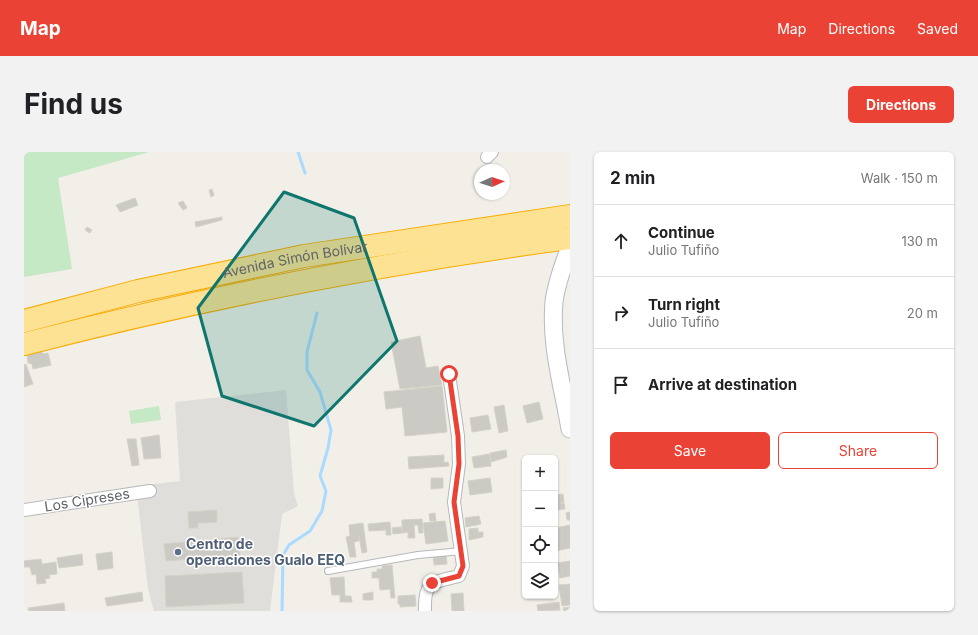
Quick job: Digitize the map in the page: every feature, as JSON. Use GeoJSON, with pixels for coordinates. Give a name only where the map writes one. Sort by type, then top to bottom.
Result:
{"type":"FeatureCollection","features":[{"type":"Feature","properties":{"kind":"highway","name":"Avenida Simón Bolívar"},"geometry":{"type":"LineString","coordinates":[[24,321],[138,291],[304,256],[545,218],[570,216]]}},
{"type":"Feature","properties":{"kind":"highway","name":"Avenida Simón Bolívar"},"geometry":{"type":"LineString","coordinates":[[24,344],[140,314],[298,282],[529,243],[570,238]]}},
{"type":"Feature","properties":{"kind":"street"},"geometry":{"type":"LineString","coordinates":[[570,246],[554,301],[557,363],[569,411],[570,429]]}},
{"type":"Feature","properties":{"kind":"street"},"geometry":{"type":"LineString","coordinates":[[425,611],[424,596],[427,588],[432,583],[459,576],[463,566],[454,502],[459,464],[458,436],[449,374]]}},
{"type":"Feature","properties":{"kind":"street","name":"Los Cipreses"},"geometry":{"type":"LineString","coordinates":[[24,510],[150,491]]}},
{"type":"Feature","properties":{"kind":"lane"},"geometry":{"type":"LineString","coordinates":[[328,571],[418,555],[462,551]]}},
{"type":"Feature","properties":{"kind":"highlighted area"},"geometry":{"type":"Polygon","coordinates":[[[284,192],[354,218],[397,341],[314,426],[222,396],[198,308],[284,192]]]}},
{"type":"Feature","properties":{"kind":"shaded area"},"geometry":{"type":"Polygon","coordinates":[[[286,390],[294,493],[298,506],[282,514],[270,611],[154,611],[148,589],[136,486],[180,481],[175,402],[286,390]]]}},
{"type":"Feature","properties":{"kind":"green space"},"geometry":{"type":"Polygon","coordinates":[[[24,152],[149,152],[58,178],[72,269],[24,277],[24,152]]]}},
{"type":"Feature","properties":{"kind":"green space"},"geometry":{"type":"Polygon","coordinates":[[[159,406],[161,420],[131,424],[129,411],[159,406]]]}},
{"type":"Feature","properties":{"kind":"building"},"geometry":{"type":"Polygon","coordinates":[[[212,189],[214,195],[211,197],[209,190],[212,189]]]}},
{"type":"Feature","properties":{"kind":"building"},"geometry":{"type":"Polygon","coordinates":[[[135,198],[138,205],[120,212],[116,205],[135,198]]]}},
{"type":"Feature","properties":{"kind":"building"},"geometry":{"type":"Polygon","coordinates":[[[183,201],[187,208],[183,210],[178,203],[183,201]]]}},
{"type":"Feature","properties":{"kind":"building"},"geometry":{"type":"Polygon","coordinates":[[[222,217],[222,220],[196,227],[195,222],[222,217]]]}},
{"type":"Feature","properties":{"kind":"building"},"geometry":{"type":"Polygon","coordinates":[[[87,227],[92,230],[90,233],[85,230],[87,227]]]}},
{"type":"Feature","properties":{"kind":"building"},"geometry":{"type":"Polygon","coordinates":[[[420,336],[426,368],[438,366],[442,385],[400,389],[391,342],[420,336]]]}},
{"type":"Feature","properties":{"kind":"building"},"geometry":{"type":"Polygon","coordinates":[[[42,351],[43,354],[48,353],[51,365],[33,369],[32,364],[28,363],[27,354],[42,351]]]}},
{"type":"Feature","properties":{"kind":"building"},"geometry":{"type":"Polygon","coordinates":[[[26,364],[33,384],[24,387],[24,365],[26,364]]]}},
{"type":"Feature","properties":{"kind":"building"},"geometry":{"type":"Polygon","coordinates":[[[442,386],[447,432],[405,436],[402,407],[386,409],[384,392],[442,386]]]}},
{"type":"Feature","properties":{"kind":"building"},"geometry":{"type":"Polygon","coordinates":[[[539,402],[543,419],[527,423],[523,406],[539,402]]]}},
{"type":"Feature","properties":{"kind":"building"},"geometry":{"type":"Polygon","coordinates":[[[504,405],[508,431],[499,433],[494,407],[504,405]]]}},
{"type":"Feature","properties":{"kind":"building"},"geometry":{"type":"Polygon","coordinates":[[[488,415],[491,429],[472,432],[470,418],[488,415]]]}},
{"type":"Feature","properties":{"kind":"building"},"geometry":{"type":"Polygon","coordinates":[[[159,435],[161,458],[144,459],[141,438],[159,435]]]}},
{"type":"Feature","properties":{"kind":"building"},"geometry":{"type":"Polygon","coordinates":[[[127,439],[136,439],[139,465],[132,466],[127,439]]]}},
{"type":"Feature","properties":{"kind":"building"},"geometry":{"type":"Polygon","coordinates":[[[506,450],[507,457],[491,462],[490,453],[506,450]]]}},
{"type":"Feature","properties":{"kind":"building"},"geometry":{"type":"Polygon","coordinates":[[[489,454],[491,466],[474,468],[472,457],[489,454]]]}},
{"type":"Feature","properties":{"kind":"building"},"geometry":{"type":"Polygon","coordinates":[[[444,455],[444,463],[448,462],[449,466],[409,469],[408,457],[444,455]]]}},
{"type":"Feature","properties":{"kind":"building"},"geometry":{"type":"Polygon","coordinates":[[[431,478],[443,478],[443,488],[431,489],[431,478]]]}},
{"type":"Feature","properties":{"kind":"building"},"geometry":{"type":"Polygon","coordinates":[[[490,478],[492,492],[470,495],[468,481],[490,478]]]}},
{"type":"Feature","properties":{"kind":"building"},"geometry":{"type":"Polygon","coordinates":[[[563,494],[564,502],[558,504],[558,495],[563,494]]]}},
{"type":"Feature","properties":{"kind":"building"},"geometry":{"type":"Polygon","coordinates":[[[564,503],[565,509],[558,510],[558,504],[564,503]]]}},
{"type":"Feature","properties":{"kind":"building"},"geometry":{"type":"Polygon","coordinates":[[[217,510],[217,522],[198,523],[198,528],[189,528],[188,512],[217,510]]]}},
{"type":"Feature","properties":{"kind":"building"},"geometry":{"type":"Polygon","coordinates":[[[570,512],[570,520],[567,520],[566,513],[570,512]]]}},
{"type":"Feature","properties":{"kind":"building"},"geometry":{"type":"Polygon","coordinates":[[[435,513],[436,521],[430,521],[429,514],[435,513]]]}},
{"type":"Feature","properties":{"kind":"building"},"geometry":{"type":"Polygon","coordinates":[[[479,516],[481,524],[466,527],[465,518],[479,516]]]}},
{"type":"Feature","properties":{"kind":"building"},"geometry":{"type":"Polygon","coordinates":[[[422,519],[423,533],[419,533],[418,525],[414,525],[415,538],[408,538],[408,532],[402,533],[402,520],[422,519]]]}},
{"type":"Feature","properties":{"kind":"building"},"geometry":{"type":"Polygon","coordinates":[[[445,521],[448,541],[426,544],[423,523],[445,521]]]}},
{"type":"Feature","properties":{"kind":"building"},"geometry":{"type":"Polygon","coordinates":[[[390,522],[391,535],[386,535],[386,530],[369,531],[368,524],[390,522]]]}},
{"type":"Feature","properties":{"kind":"building"},"geometry":{"type":"Polygon","coordinates":[[[363,523],[367,552],[362,553],[359,536],[359,541],[354,542],[356,557],[350,557],[346,537],[350,536],[349,525],[363,523]]]}},
{"type":"Feature","properties":{"kind":"building"},"geometry":{"type":"Polygon","coordinates":[[[570,525],[570,548],[558,550],[558,527],[570,525]]]}},
{"type":"Feature","properties":{"kind":"building"},"geometry":{"type":"Polygon","coordinates":[[[401,527],[402,533],[393,534],[392,528],[401,527]]]}},
{"type":"Feature","properties":{"kind":"building"},"geometry":{"type":"Polygon","coordinates":[[[478,528],[478,532],[483,532],[483,537],[469,540],[469,529],[478,528]]]}},
{"type":"Feature","properties":{"kind":"building"},"geometry":{"type":"Polygon","coordinates":[[[238,537],[240,555],[166,561],[164,544],[238,537]]]}},
{"type":"Feature","properties":{"kind":"building"},"geometry":{"type":"Polygon","coordinates":[[[112,552],[113,568],[98,570],[96,554],[112,552]]]}},
{"type":"Feature","properties":{"kind":"building"},"geometry":{"type":"Polygon","coordinates":[[[82,554],[83,565],[59,568],[57,558],[82,554]]]}},
{"type":"Feature","properties":{"kind":"building"},"geometry":{"type":"Polygon","coordinates":[[[446,554],[447,564],[434,565],[433,555],[446,554]]]}},
{"type":"Feature","properties":{"kind":"building"},"geometry":{"type":"Polygon","coordinates":[[[41,559],[42,564],[56,562],[57,574],[49,575],[50,578],[45,579],[46,583],[37,584],[36,574],[32,575],[30,567],[24,567],[24,561],[41,559]]]}},
{"type":"Feature","properties":{"kind":"building"},"geometry":{"type":"Polygon","coordinates":[[[570,561],[570,576],[560,578],[558,563],[570,561]]]}},
{"type":"Feature","properties":{"kind":"building"},"geometry":{"type":"Polygon","coordinates":[[[392,565],[395,598],[391,598],[390,589],[380,590],[379,578],[372,578],[372,572],[377,572],[377,569],[382,569],[382,566],[392,565]]]}},
{"type":"Feature","properties":{"kind":"building"},"geometry":{"type":"Polygon","coordinates":[[[242,572],[244,603],[166,607],[165,576],[242,572]]]}},
{"type":"Feature","properties":{"kind":"building"},"geometry":{"type":"Polygon","coordinates":[[[344,577],[345,596],[351,596],[352,602],[340,602],[340,595],[332,595],[330,578],[344,577]]]}},
{"type":"Feature","properties":{"kind":"building"},"geometry":{"type":"Polygon","coordinates":[[[570,584],[570,605],[562,606],[559,585],[570,584]]]}},
{"type":"Feature","properties":{"kind":"building"},"geometry":{"type":"Polygon","coordinates":[[[142,592],[143,601],[107,606],[105,598],[142,592]]]}},
{"type":"Feature","properties":{"kind":"building"},"geometry":{"type":"Polygon","coordinates":[[[373,592],[373,600],[363,600],[363,594],[373,592]]]}},
{"type":"Feature","properties":{"kind":"building"},"geometry":{"type":"Polygon","coordinates":[[[463,593],[464,611],[452,611],[451,594],[463,593]]]}},
{"type":"Feature","properties":{"kind":"building"},"geometry":{"type":"Polygon","coordinates":[[[415,595],[416,606],[400,607],[400,604],[398,604],[398,596],[415,595]]]}},
{"type":"Feature","properties":{"kind":"building"},"geometry":{"type":"Polygon","coordinates":[[[559,602],[560,610],[538,611],[537,605],[559,602]]]}},
{"type":"Feature","properties":{"kind":"building"},"geometry":{"type":"Polygon","coordinates":[[[64,603],[65,611],[29,611],[28,608],[64,603]]]}},
{"type":"Feature","properties":{"kind":"building"},"geometry":{"type":"Polygon","coordinates":[[[570,607],[570,611],[564,611],[563,608],[570,607]]]}},
{"type":"Feature","properties":{"kind":"waterway"},"geometry":{"type":"LineString","coordinates":[[298,152],[305,173]]}},
{"type":"Feature","properties":{"kind":"waterway"},"geometry":{"type":"LineString","coordinates":[[282,611],[283,555],[289,545],[310,531],[322,511],[326,491],[320,476],[328,448],[331,430],[320,392],[307,370],[307,352],[317,313]]}},
{"type":"Feature","properties":{"kind":"place","name":"Centro de operaciones Gualo EEQ"},"geometry":{"type":"Point","coordinates":[178,552]}},
{"type":"Feature","properties":{"kind":"route"},"geometry":{"type":"LineString","coordinates":[[432,583],[459,576],[463,566],[454,502],[459,464],[458,436],[449,374]]}}]}
